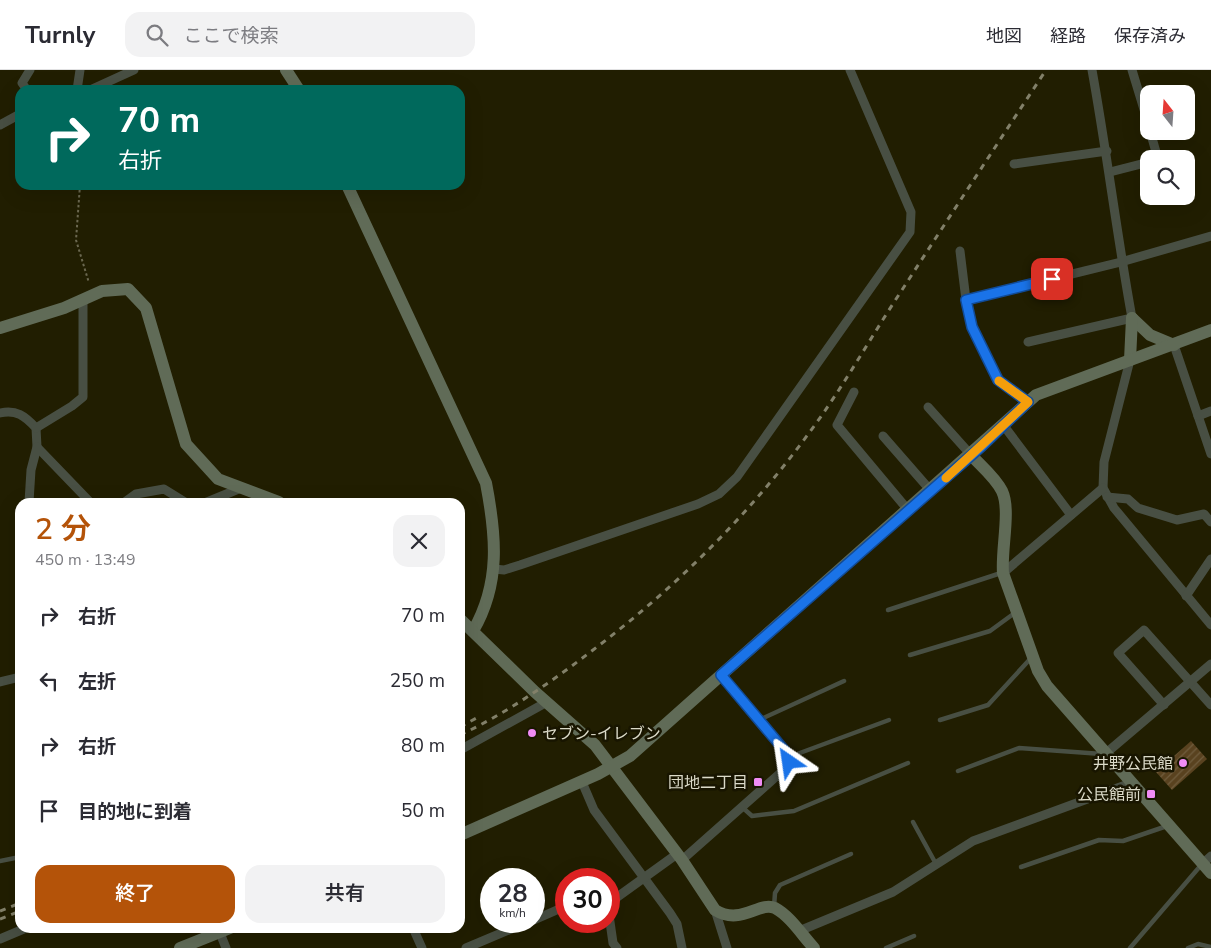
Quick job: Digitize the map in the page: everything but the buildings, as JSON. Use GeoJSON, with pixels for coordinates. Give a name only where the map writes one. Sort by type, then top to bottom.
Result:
{"type":"FeatureCollection","features":[{"type":"Feature","properties":{"kind":"street"},"geometry":{"type":"LineString","coordinates":[[23,85],[22,83],[30,70]]}},
{"type":"Feature","properties":{"kind":"street"},"geometry":{"type":"LineString","coordinates":[[78,85],[80,70]]}},
{"type":"Feature","properties":{"kind":"street"},"geometry":{"type":"LineString","coordinates":[[101,85],[134,70]]}},
{"type":"Feature","properties":{"kind":"street"},"geometry":{"type":"LineString","coordinates":[[286,70],[296,85]]}},
{"type":"Feature","properties":{"kind":"street"},"geometry":{"type":"LineString","coordinates":[[494,569],[504,570],[520,565],[698,504],[719,494],[737,477],[749,461],[910,232],[911,212],[850,70]]}},
{"type":"Feature","properties":{"kind":"street"},"geometry":{"type":"LineString","coordinates":[[1092,70],[1107,151],[1121,262],[1132,318],[1130,360],[1104,462],[1105,493],[1114,508],[1211,625]]}},
{"type":"Feature","properties":{"kind":"street"},"geometry":{"type":"LineString","coordinates":[[1132,70],[1140,96]]}},
{"type":"Feature","properties":{"kind":"street"},"geometry":{"type":"LineString","coordinates":[[0,125],[15,117]]}},
{"type":"Feature","properties":{"kind":"street"},"geometry":{"type":"LineString","coordinates":[[1014,164],[1107,151]]}},
{"type":"Feature","properties":{"kind":"street"},"geometry":{"type":"LineString","coordinates":[[1110,172],[1140,164]]}},
{"type":"Feature","properties":{"kind":"street"},"geometry":{"type":"LineString","coordinates":[[349,190],[486,483],[492,516],[494,569],[489,596],[482,616],[473,631]]}},
{"type":"Feature","properties":{"kind":"street"},"geometry":{"type":"LineString","coordinates":[[966,300],[1121,262],[1211,236]]}},
{"type":"Feature","properties":{"kind":"street"},"geometry":{"type":"LineString","coordinates":[[960,251],[966,300],[972,327],[998,380],[1028,402]]}},
{"type":"Feature","properties":{"kind":"street"},"geometry":{"type":"LineString","coordinates":[[0,328],[54,311],[102,291],[128,289],[146,308],[186,444],[218,479],[265,498]]}},
{"type":"Feature","properties":{"kind":"street"},"geometry":{"type":"LineString","coordinates":[[36,428],[83,398],[88,297]]}},
{"type":"Feature","properties":{"kind":"street"},"geometry":{"type":"LineString","coordinates":[[1028,342],[1132,318]]}},
{"type":"Feature","properties":{"kind":"street"},"geometry":{"type":"LineString","coordinates":[[1132,318],[1150,335],[1174,346],[1211,454]]}},
{"type":"Feature","properties":{"kind":"street"},"geometry":{"type":"LineString","coordinates":[[465,833],[582,782],[630,756],[931,491],[1028,402],[1046,391],[1174,346],[1211,330]]}},
{"type":"Feature","properties":{"kind":"street"},"geometry":{"type":"LineString","coordinates":[[854,392],[837,425],[908,510]]}},
{"type":"Feature","properties":{"kind":"street"},"geometry":{"type":"LineString","coordinates":[[928,406],[995,482],[1004,500],[1006,515],[1001,556],[1003,573],[1032,657],[1046,686],[1169,826],[1208,864]]}},
{"type":"Feature","properties":{"kind":"street"},"geometry":{"type":"LineString","coordinates":[[0,413],[11,410],[26,418],[36,428],[37,447],[31,470],[29,498]]}},
{"type":"Feature","properties":{"kind":"street"},"geometry":{"type":"LineString","coordinates":[[1198,416],[1211,411]]}},
{"type":"Feature","properties":{"kind":"street"},"geometry":{"type":"LineString","coordinates":[[1004,426],[1071,515]]}},
{"type":"Feature","properties":{"kind":"street"},"geometry":{"type":"LineString","coordinates":[[883,436],[931,491]]}},
{"type":"Feature","properties":{"kind":"street"},"geometry":{"type":"LineString","coordinates":[[37,447],[86,498]]}},
{"type":"Feature","properties":{"kind":"street"},"geometry":{"type":"LineString","coordinates":[[217,498],[241,488]]}},
{"type":"Feature","properties":{"kind":"street"},"geometry":{"type":"LineString","coordinates":[[130,498],[136,494],[164,489],[179,498]]}},
{"type":"Feature","properties":{"kind":"street"},"geometry":{"type":"LineString","coordinates":[[1003,573],[1071,515],[1105,493],[1128,499],[1138,508],[1177,520],[1204,514],[1211,522]]}},
{"type":"Feature","properties":{"kind":"street"},"geometry":{"type":"LineString","coordinates":[[1186,596],[1207,571],[1211,559]]}},
{"type":"Feature","properties":{"kind":"street"},"geometry":{"type":"LineString","coordinates":[[465,624],[547,702],[574,724],[613,766],[680,857],[715,910],[727,948]]}},
{"type":"Feature","properties":{"kind":"street"},"geometry":{"type":"LineString","coordinates":[[1164,705],[1118,653],[1144,630],[1211,705]]}},
{"type":"Feature","properties":{"kind":"street"},"geometry":{"type":"LineString","coordinates":[[1105,754],[1211,664]]}},
{"type":"Feature","properties":{"kind":"street"},"geometry":{"type":"LineString","coordinates":[[620,895],[645,876],[680,857],[742,807],[787,767],[789,757],[721,675]]}},
{"type":"Feature","properties":{"kind":"street"},"geometry":{"type":"LineString","coordinates":[[0,682],[15,678]]}},
{"type":"Feature","properties":{"kind":"street"},"geometry":{"type":"LineString","coordinates":[[465,747],[547,702]]}},
{"type":"Feature","properties":{"kind":"street"},"geometry":{"type":"LineString","coordinates":[[582,782],[594,810],[645,876],[677,924],[682,948]]}},
{"type":"Feature","properties":{"kind":"street"},"geometry":{"type":"LineString","coordinates":[[799,931],[893,892],[936,864],[987,835],[1131,784]]}},
{"type":"Feature","properties":{"kind":"street"},"geometry":{"type":"LineString","coordinates":[[715,910],[722,915],[735,916],[767,907],[774,907],[784,914],[814,948]]}},
{"type":"Feature","properties":{"kind":"street"},"geometry":{"type":"LineString","coordinates":[[0,939],[15,933]]}},
{"type":"Feature","properties":{"kind":"street"},"geometry":{"type":"LineString","coordinates":[[180,948],[214,933]]}},
{"type":"Feature","properties":{"kind":"street"},"geometry":{"type":"LineString","coordinates":[[224,933],[226,948]]}},
{"type":"Feature","properties":{"kind":"street"},"geometry":{"type":"LineString","coordinates":[[416,933],[422,948]]}},
{"type":"Feature","properties":{"kind":"street"},"geometry":{"type":"LineString","coordinates":[[466,948],[502,933]]}},
{"type":"Feature","properties":{"kind":"street"},"geometry":{"type":"LineString","coordinates":[[611,933],[612,946]]}},
{"type":"Feature","properties":{"kind":"lane"},"geometry":{"type":"LineString","coordinates":[[888,610],[1003,573]]}},
{"type":"Feature","properties":{"kind":"lane"},"geometry":{"type":"LineString","coordinates":[[910,655],[990,631],[1016,612]]}},
{"type":"Feature","properties":{"kind":"lane"},"geometry":{"type":"LineString","coordinates":[[940,720],[988,705],[1032,657]]}},
{"type":"Feature","properties":{"kind":"lane"},"geometry":{"type":"LineString","coordinates":[[758,720],[844,681]]}},
{"type":"Feature","properties":{"kind":"lane"},"geometry":{"type":"LineString","coordinates":[[789,757],[889,720]]}},
{"type":"Feature","properties":{"kind":"lane"},"geometry":{"type":"LineString","coordinates":[[958,771],[1019,748],[1105,754]]}},
{"type":"Feature","properties":{"kind":"lane"},"geometry":{"type":"LineString","coordinates":[[742,807],[752,816],[794,810],[908,763]]}},
{"type":"Feature","properties":{"kind":"lane"},"geometry":{"type":"LineString","coordinates":[[914,822],[936,864]]}},
{"type":"Feature","properties":{"kind":"lane"},"geometry":{"type":"LineString","coordinates":[[1021,867],[1099,840],[1123,841],[1169,826]]}},
{"type":"Feature","properties":{"kind":"lane"},"geometry":{"type":"LineString","coordinates":[[774,907],[775,893],[780,885],[851,854]]}},
{"type":"Feature","properties":{"kind":"lane"},"geometry":{"type":"LineString","coordinates":[[0,861],[15,857]]}},
{"type":"Feature","properties":{"kind":"lane"},"geometry":{"type":"LineString","coordinates":[[1130,948],[1208,864]]}},
{"type":"Feature","properties":{"kind":"lane"},"geometry":{"type":"LineString","coordinates":[[886,948],[914,936]]}},
{"type":"Feature","properties":{"kind":"lane"},"geometry":{"type":"LineString","coordinates":[[1188,948],[1198,944],[1211,947]]}},
{"type":"Feature","properties":{"kind":"path"},"geometry":{"type":"LineString","coordinates":[[80,190],[76,240],[88,297]]}},
{"type":"Feature","properties":{"kind":"railway"},"geometry":{"type":"LineString","coordinates":[[465,732],[495,717],[545,685],[653,602],[709,549],[761,493],[786,464],[833,399],[1046,70]]}},
{"type":"Feature","properties":{"kind":"railway"},"geometry":{"type":"LineString","coordinates":[[465,724],[480,716]]}},
{"type":"Feature","properties":{"kind":"railway"},"geometry":{"type":"LineString","coordinates":[[0,911],[15,905]]}},
{"type":"Feature","properties":{"kind":"railway"},"geometry":{"type":"LineString","coordinates":[[0,919],[15,913]]}},
{"type":"Feature","properties":{"kind":"slow traffic"},"geometry":{"type":"LineString","coordinates":[[946,478],[1028,402],[999,381]]}},
{"type":"Feature","properties":{"kind":"place","name":"セブン-イレブン"},"geometry":{"type":"Point","coordinates":[532,733]}},
{"type":"Feature","properties":{"kind":"place","name":"井野公民館"},"geometry":{"type":"Point","coordinates":[1183,763]}},
{"type":"Feature","properties":{"kind":"place","name":"団地二丁目"},"geometry":{"type":"Point","coordinates":[758,782]}},
{"type":"Feature","properties":{"kind":"place","name":"公民館前"},"geometry":{"type":"Point","coordinates":[1151,794]}},
{"type":"Feature","properties":{"kind":"route"},"geometry":{"type":"LineString","coordinates":[[789,762],[789,757],[785,751],[721,675],[982,446],[1028,402],[998,380],[972,327],[966,300],[1052,279]]}}]}
